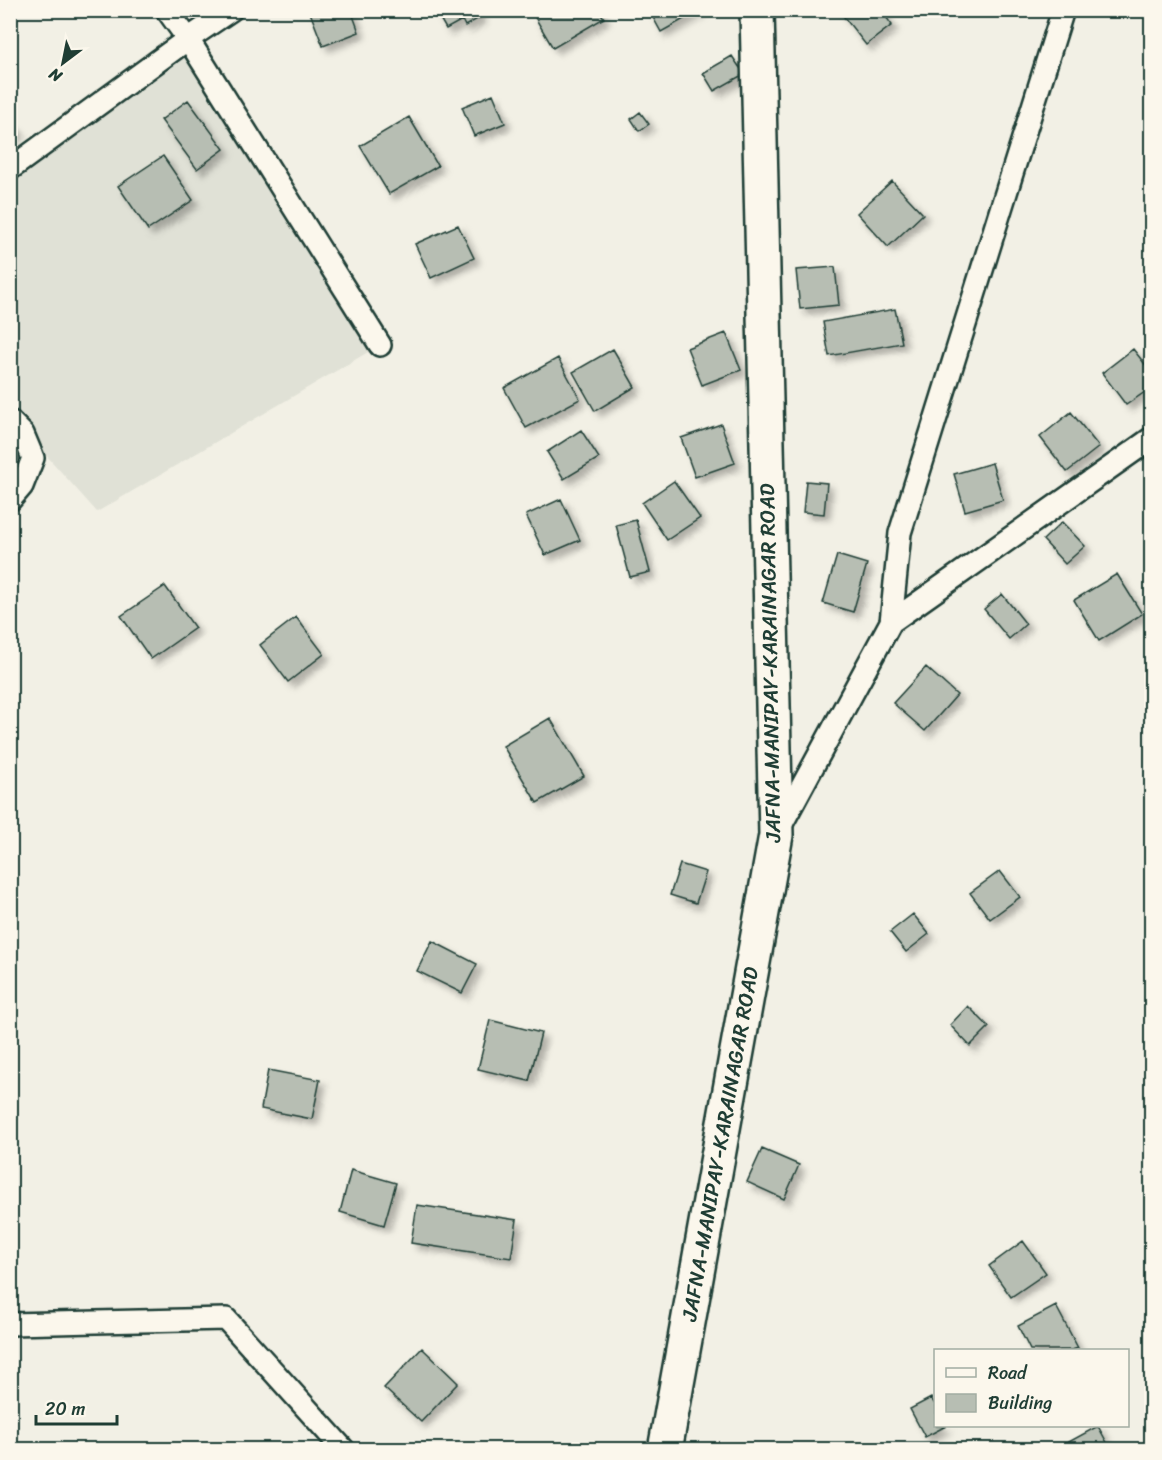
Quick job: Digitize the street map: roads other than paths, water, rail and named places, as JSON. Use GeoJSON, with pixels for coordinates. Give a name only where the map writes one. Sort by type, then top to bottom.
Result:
{"type":"FeatureCollection","features":[{"type":"Feature","properties":{"kind":"main road","name":"JAFNA-MANIPAY-KARAINAGAR ROAD"},"geometry":{"type":"LineString","coordinates":[[665,1449],[776,835],[757,10]]}},
{"type":"Feature","properties":{"kind":"street"},"geometry":{"type":"LineString","coordinates":[[167,10],[188,39],[380,345]]}},
{"type":"Feature","properties":{"kind":"street"},"geometry":{"type":"LineString","coordinates":[[10,169],[231,10]]}},
{"type":"Feature","properties":{"kind":"street"},"geometry":{"type":"LineString","coordinates":[[776,835],[891,622],[900,533],[1063,10]]}},
{"type":"Feature","properties":{"kind":"street"},"geometry":{"type":"LineString","coordinates":[[10,421],[22,434],[33,458],[22,486],[10,500]]}},
{"type":"Feature","properties":{"kind":"street"},"geometry":{"type":"LineString","coordinates":[[891,622],[1152,438]]}},
{"type":"Feature","properties":{"kind":"street"},"geometry":{"type":"LineString","coordinates":[[10,1324],[226,1319],[344,1449]]}}]}
